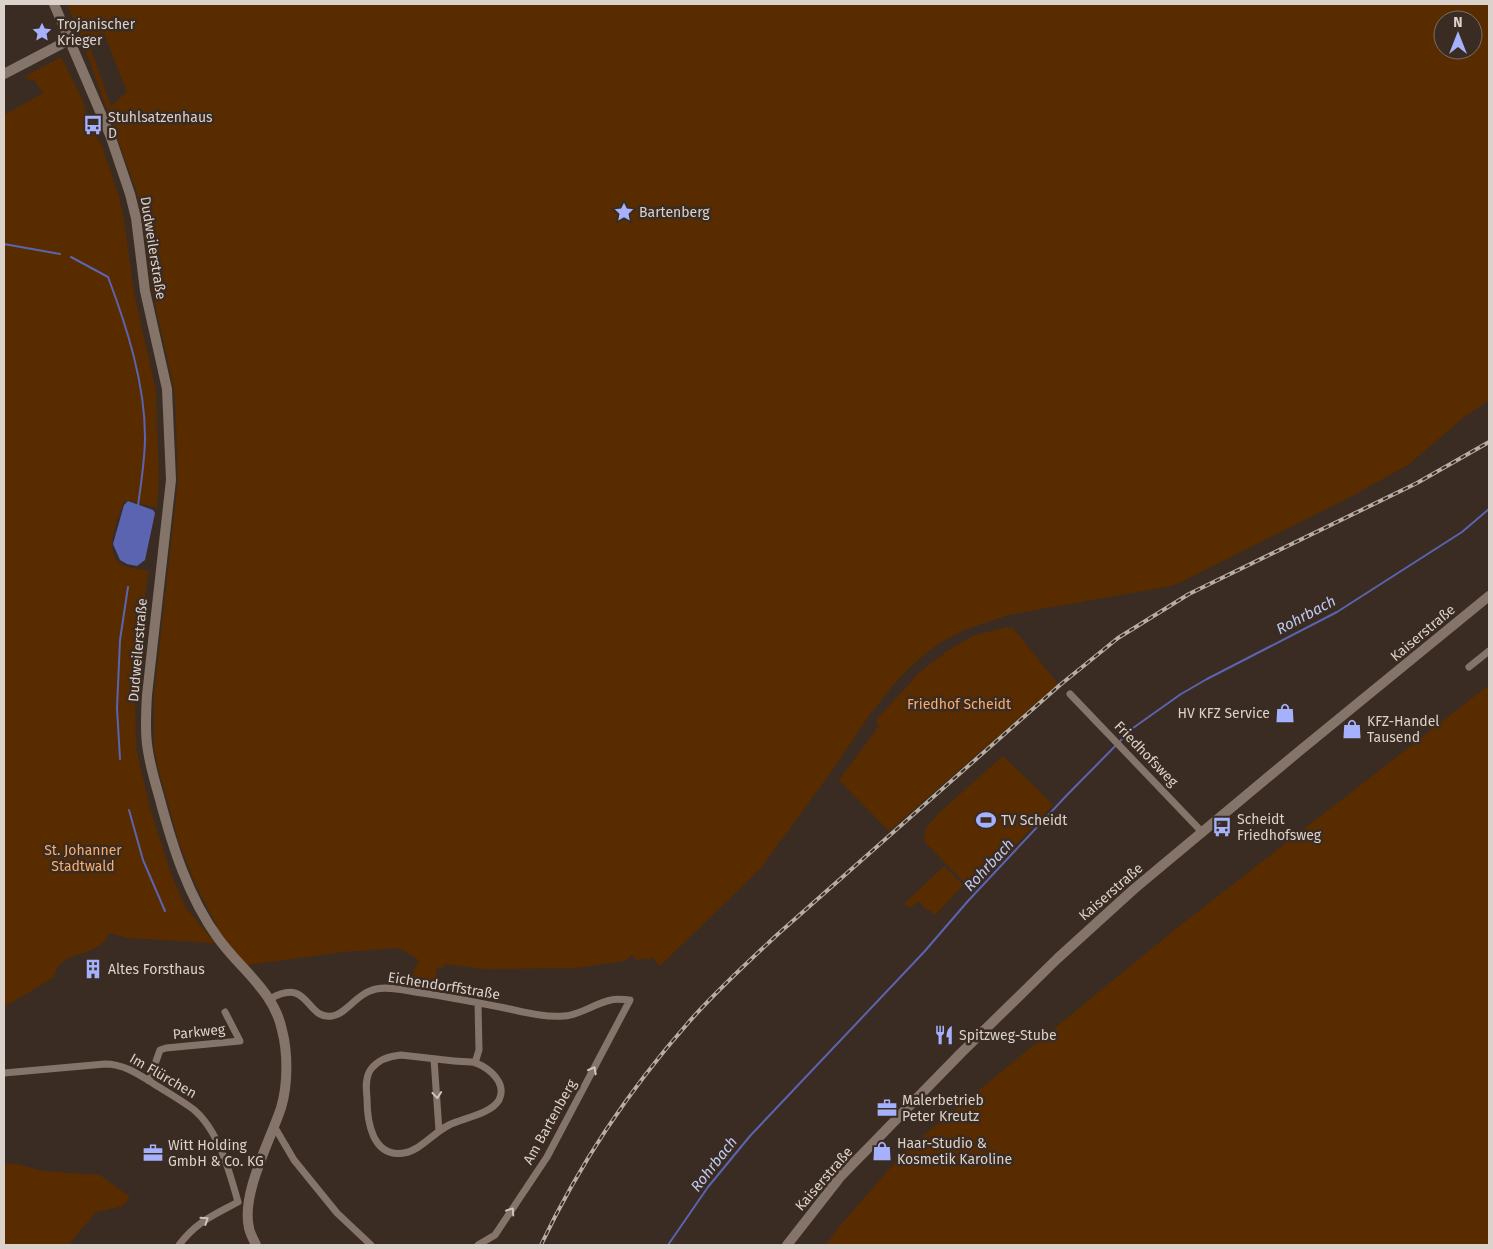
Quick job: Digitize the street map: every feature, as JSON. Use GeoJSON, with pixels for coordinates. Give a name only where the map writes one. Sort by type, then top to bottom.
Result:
{"type":"FeatureCollection","features":[{"type":"Feature","properties":{"kind":"street","name":"Dudweilerstraße"},"geometry":{"type":"LineString","coordinates":[[54,4],[110,135],[132,199],[145,291],[167,390],[171,480],[147,695],[146,730],[151,766],[173,844],[197,904],[226,949],[262,988],[278,1015],[283,1031],[285,1062],[283,1097],[274,1126]]}},
{"type":"Feature","properties":{"kind":"street"},"geometry":{"type":"LineString","coordinates":[[4,74],[69,40]]}},
{"type":"Feature","properties":{"kind":"street","name":"Kaiserstraße"},"geometry":{"type":"LineString","coordinates":[[786,1245],[841,1176],[968,1046],[1058,958],[1134,889],[1489,596]]}},
{"type":"Feature","properties":{"kind":"street"},"geometry":{"type":"LineString","coordinates":[[1469,667],[1489,650]]}},
{"type":"Feature","properties":{"kind":"street","name":"Friedhofsweg"},"geometry":{"type":"LineString","coordinates":[[1070,694],[1114,738],[1202,833]]}},
{"type":"Feature","properties":{"kind":"street","name":"Eichendorffstraße"},"geometry":{"type":"LineString","coordinates":[[270,999],[280,994],[296,992],[303,996],[318,1013],[329,1017],[337,1015],[365,993],[384,989],[402,990],[542,1015],[564,1016],[576,1014],[612,999],[630,1000]]}},
{"type":"Feature","properties":{"kind":"street","name":"Am Bartenberg"},"geometry":{"type":"LineString","coordinates":[[478,1245],[495,1235],[547,1157],[630,1000]]}},
{"type":"Feature","properties":{"kind":"street"},"geometry":{"type":"LineString","coordinates":[[475,1063],[479,1050],[478,1003]]}},
{"type":"Feature","properties":{"kind":"street","name":"Parkweg"},"geometry":{"type":"LineString","coordinates":[[149,1081],[160,1050],[240,1041],[225,1012]]}},
{"type":"Feature","properties":{"kind":"street"},"geometry":{"type":"LineString","coordinates":[[401,1055],[475,1063],[488,1069],[502,1087],[500,1099],[493,1108],[449,1125],[411,1150],[396,1153],[389,1151],[373,1137],[367,1105],[366,1082],[370,1070],[380,1061],[401,1055]]}},
{"type":"Feature","properties":{"kind":"street"},"geometry":{"type":"LineString","coordinates":[[434,1059],[439,1131]]}},
{"type":"Feature","properties":{"kind":"street","name":"Im Flürchen"},"geometry":{"type":"LineString","coordinates":[[4,1073],[114,1064],[134,1072],[195,1110],[208,1126],[227,1166],[243,1204],[249,1228],[256,1245]]}},
{"type":"Feature","properties":{"kind":"street"},"geometry":{"type":"LineString","coordinates":[[274,1126],[294,1160],[337,1213],[371,1245]]}},
{"type":"Feature","properties":{"kind":"street","name":"Im Flürchen"},"geometry":{"type":"LineString","coordinates":[[243,1204],[254,1181],[274,1126]]}},
{"type":"Feature","properties":{"kind":"street"},"geometry":{"type":"LineString","coordinates":[[179,1245],[199,1224],[213,1215],[243,1204]]}},
{"type":"Feature","properties":{"kind":"green space"},"geometry":{"type":"Polygon","coordinates":[[[67,4],[1489,4],[1489,400],[1463,418],[1408,465],[1352,496],[1183,581],[1171,586],[1008,615],[969,628],[935,646],[912,665],[893,685],[868,717],[836,765],[760,869],[660,966],[652,957],[649,960],[648,958],[637,960],[632,955],[624,961],[575,968],[485,969],[445,964],[444,968],[437,967],[434,989],[412,985],[414,970],[419,960],[397,948],[343,952],[247,965],[224,940],[195,883],[179,842],[157,764],[154,745],[154,696],[178,481],[176,415],[174,389],[152,289],[137,192],[67,4]],[[104,33],[87,38],[111,106],[127,92],[104,33]]]}},
{"type":"Feature","properties":{"kind":"green space","name":"St. Johanner Stadtwald"},"geometry":{"type":"Polygon","coordinates":[[[61,57],[83,101],[89,124],[102,146],[119,197],[134,293],[156,391],[159,480],[157,508],[128,500],[123,503],[115,528],[112,546],[113,554],[117,561],[124,566],[148,571],[135,695],[136,748],[150,808],[171,874],[186,908],[215,943],[128,938],[109,933],[97,947],[64,961],[54,977],[4,1007],[4,115],[43,93],[35,81],[24,77],[61,57]]]}},
{"type":"Feature","properties":{"kind":"green space","name":"Friedhof Scheidt"},"geometry":{"type":"Polygon","coordinates":[[[1007,627],[1009,629],[1012,627],[1058,684],[889,831],[839,780],[879,726],[876,720],[914,677],[939,657],[942,657],[944,653],[973,636],[1007,627]]]}},
{"type":"Feature","properties":{"kind":"green space"},"geometry":{"type":"Polygon","coordinates":[[[1489,685],[1489,1245],[826,1245],[838,1228],[907,1149],[1177,928],[1489,685]]]}},
{"type":"Feature","properties":{"kind":"green space","name":"TV Scheidt"},"geometry":{"type":"Polygon","coordinates":[[[1003,756],[1053,805],[992,870],[984,863],[965,883],[925,842],[926,828],[940,812],[1003,756]]]}},
{"type":"Feature","properties":{"kind":"green space"},"geometry":{"type":"Polygon","coordinates":[[[944,866],[963,885],[935,915],[930,910],[926,910],[919,901],[910,908],[905,903],[944,866]]]}},
{"type":"Feature","properties":{"kind":"green space"},"geometry":{"type":"Polygon","coordinates":[[[4,1164],[16,1164],[43,1171],[100,1175],[130,1197],[123,1206],[96,1212],[68,1245],[4,1245],[4,1164]]]}},
{"type":"Feature","properties":{"kind":"water"},"geometry":{"type":"Polygon","coordinates":[[[128,501],[153,510],[155,513],[145,560],[137,566],[120,560],[113,544],[124,505],[128,501]]]}},
{"type":"Feature","properties":{"kind":"waterway"},"geometry":{"type":"LineString","coordinates":[[4,244],[60,254]]}},
{"type":"Feature","properties":{"kind":"waterway"},"geometry":{"type":"LineString","coordinates":[[71,257],[108,277],[134,356],[142,397],[145,437],[144,463],[138,506]]}},
{"type":"Feature","properties":{"kind":"waterway","name":"Rohrbach"},"geometry":{"type":"LineString","coordinates":[[668,1245],[708,1187],[750,1136],[924,952],[968,901],[1067,795],[1133,728],[1181,694],[1207,679],[1337,612],[1462,532],[1489,509]]}},
{"type":"Feature","properties":{"kind":"waterway"},"geometry":{"type":"LineString","coordinates":[[120,759],[117,708],[120,640],[128,587]]}},
{"type":"Feature","properties":{"kind":"waterway"},"geometry":{"type":"LineString","coordinates":[[129,810],[143,860],[165,911]]}},
{"type":"Feature","properties":{"kind":"railway"},"geometry":{"type":"LineString","coordinates":[[541,1245],[572,1186],[607,1129],[666,1048],[699,1011],[778,934],[1060,685],[1118,638],[1189,594],[1417,483],[1489,442]]}},
{"type":"Feature","properties":{"kind":"place","name":"Trojanischer Krieger"},"geometry":{"type":"Point","coordinates":[42,32]}},
{"type":"Feature","properties":{"kind":"place","name":"Stuhlsatzenhaus D"},"geometry":{"type":"Point","coordinates":[93,125]}},
{"type":"Feature","properties":{"kind":"place","name":"Bartenberg"},"geometry":{"type":"Point","coordinates":[624,212]}},
{"type":"Feature","properties":{"kind":"place","name":"HV KFZ Service"},"geometry":{"type":"Point","coordinates":[1285,713]}},
{"type":"Feature","properties":{"kind":"place","name":"KFZ-Handel Tausend"},"geometry":{"type":"Point","coordinates":[1352,729]}},
{"type":"Feature","properties":{"kind":"place","name":"TV Scheidt"},"geometry":{"type":"Point","coordinates":[986,820]}},
{"type":"Feature","properties":{"kind":"place","name":"Scheidt Friedhofsweg"},"geometry":{"type":"Point","coordinates":[1222,827]}},
{"type":"Feature","properties":{"kind":"place","name":"Altes Forsthaus"},"geometry":{"type":"Point","coordinates":[93,969]}},
{"type":"Feature","properties":{"kind":"place","name":"Spitzweg-Stube"},"geometry":{"type":"Point","coordinates":[944,1035]}},
{"type":"Feature","properties":{"kind":"place","name":"Malerbetrieb Peter Kreutz"},"geometry":{"type":"Point","coordinates":[887,1108]}},
{"type":"Feature","properties":{"kind":"place","name":"Haar-Studio & Kosmetik Karoline"},"geometry":{"type":"Point","coordinates":[882,1151]}},
{"type":"Feature","properties":{"kind":"place","name":"Witt Holding GmbH & Co. KG"},"geometry":{"type":"Point","coordinates":[153,1153]}}]}
